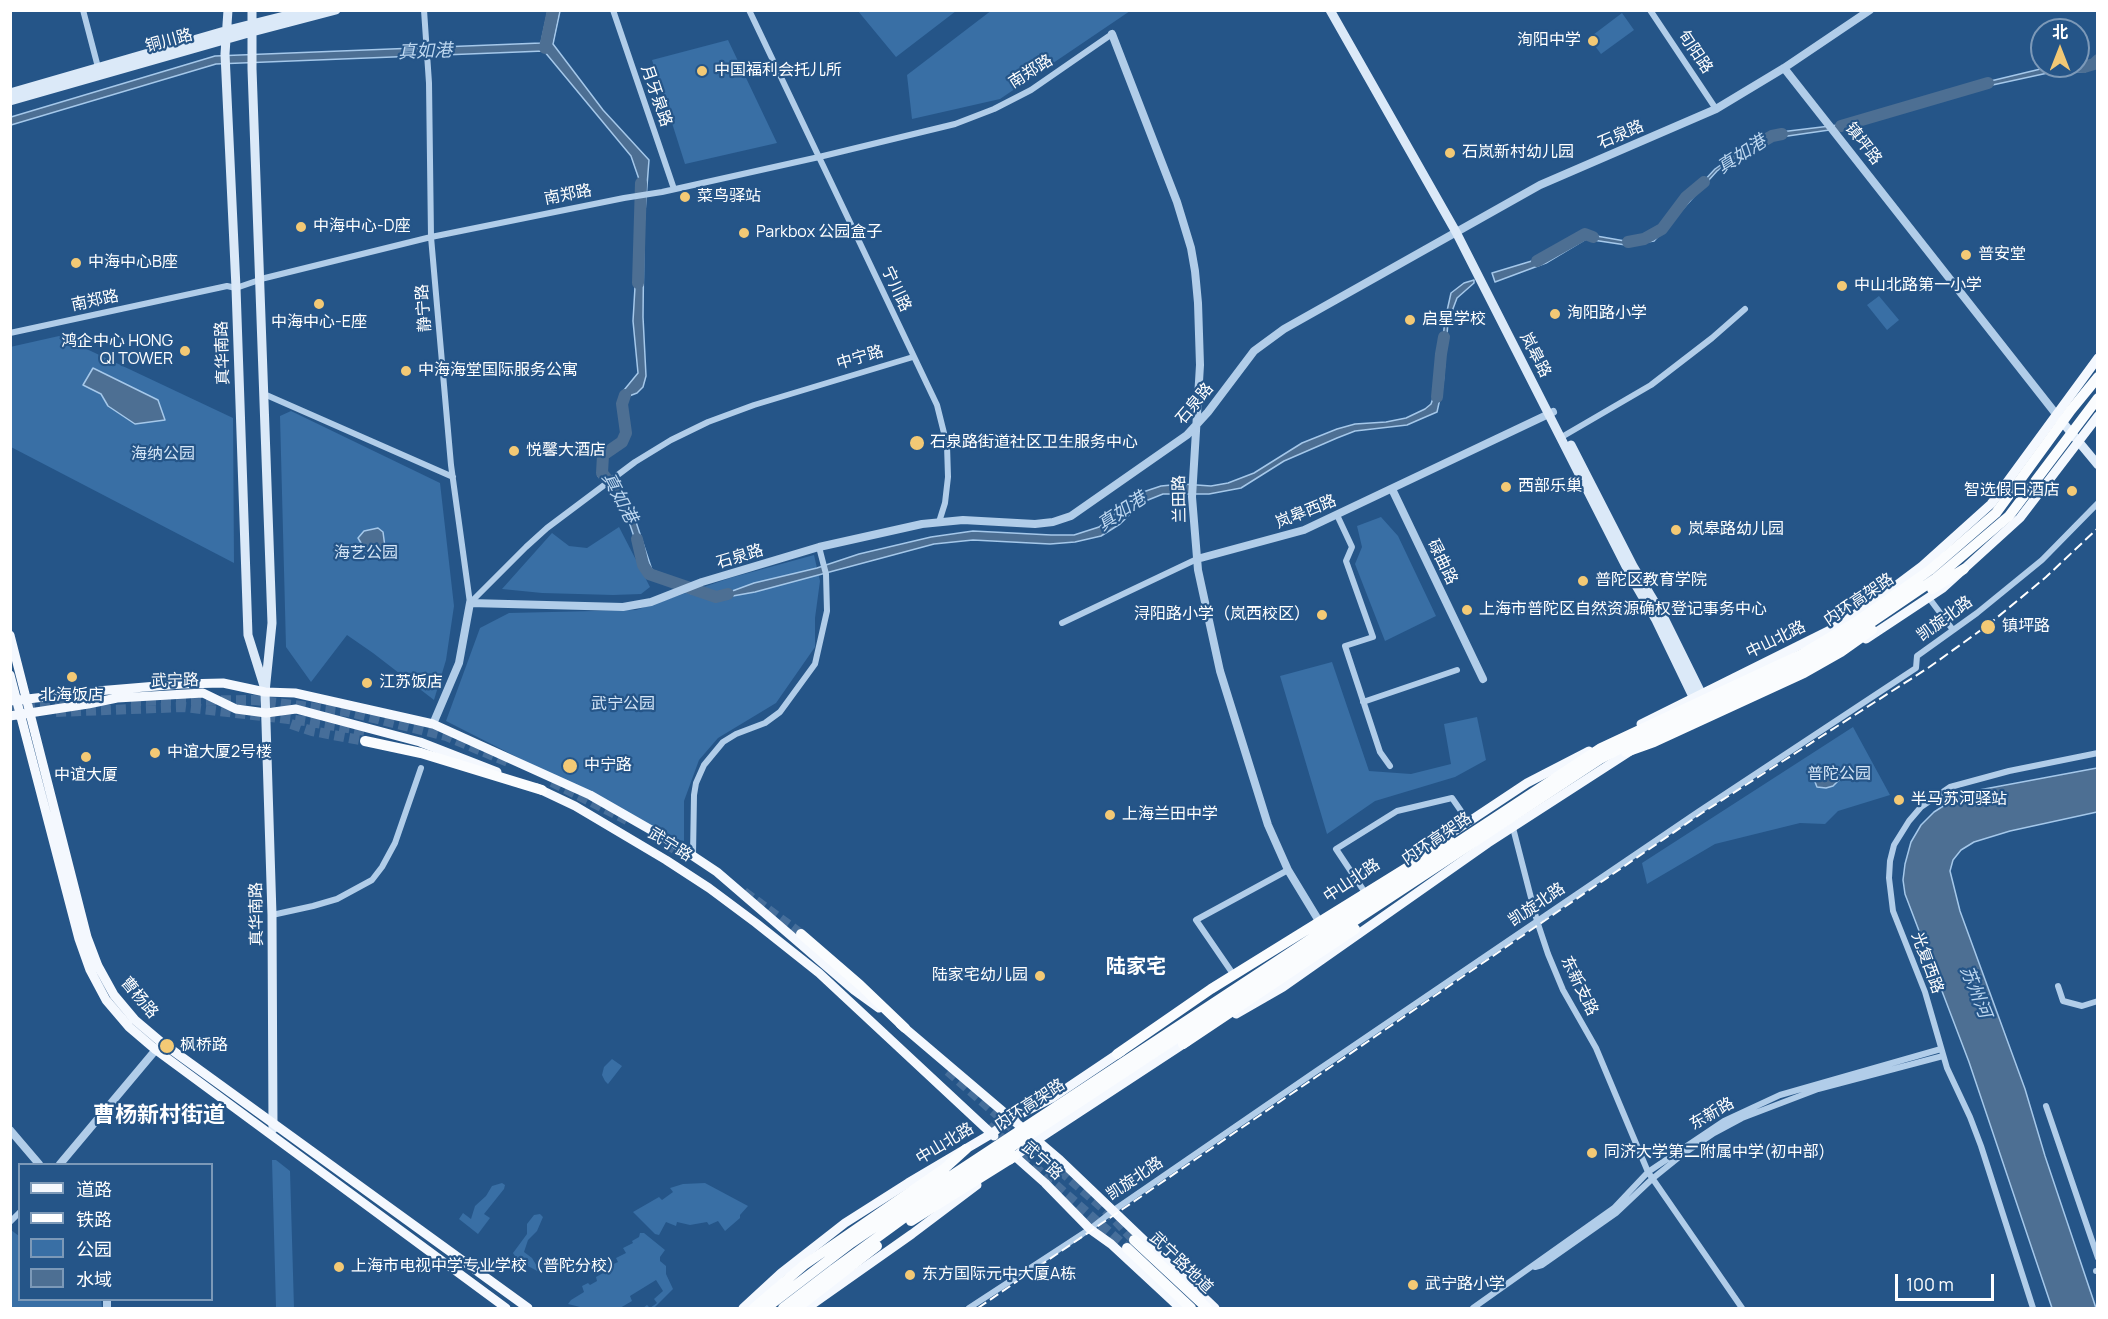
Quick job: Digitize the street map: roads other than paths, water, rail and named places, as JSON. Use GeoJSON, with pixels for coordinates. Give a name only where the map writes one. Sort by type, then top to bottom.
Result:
{"type":"FeatureCollection","features":[{"type":"Feature","properties":{"kind":"highway","name":"内环高架路"},"geometry":{"type":"LineString","coordinates":[[766,1308],[851,1243],[904,1207],[1601,748],[1802,654],[1856,622],[1930,570],[1996,513],[2097,377]]}},
{"type":"Feature","properties":{"kind":"highway","name":"内环高架路"},"geometry":{"type":"LineString","coordinates":[[783,1308],[908,1215],[1600,759],[1648,734],[1809,661],[1860,630],[1935,579],[2009,516],[2097,398]]}},
{"type":"Feature","properties":{"kind":"highway"},"geometry":{"type":"LineString","coordinates":[[1600,759],[1654,742],[1804,673],[1841,652],[1964,569]]}},
{"type":"Feature","properties":{"kind":"highway"},"geometry":{"type":"LineString","coordinates":[[365,741],[421,753],[542,790]]}},
{"type":"Feature","properties":{"kind":"highway"},"geometry":{"type":"LineString","coordinates":[[1117,1054],[1211,988],[1435,849],[1493,819]]}},
{"type":"Feature","properties":{"kind":"highway"},"geometry":{"type":"LineString","coordinates":[[1183,1044],[1375,915],[1422,877]]}},
{"type":"Feature","properties":{"kind":"highway"},"geometry":{"type":"LineString","coordinates":[[801,934],[905,1028]]}},
{"type":"Feature","properties":{"kind":"highway"},"geometry":{"type":"LineString","coordinates":[[754,1308],[804,1265],[945,1168],[966,1149]]}},
{"type":"Feature","properties":{"kind":"highway"},"geometry":{"type":"LineString","coordinates":[[796,1308],[903,1226],[1015,1156]]}},
{"type":"Feature","properties":{"kind":"highway","name":"武宁路地道"},"geometry":{"type":"LineString","coordinates":[[1191,1308],[1131,1244],[1207,1308]]}},
{"type":"Feature","properties":{"kind":"main road","name":"真华南路"},"geometry":{"type":"LineString","coordinates":[[228,10],[225,54],[248,635],[265,692]]}},
{"type":"Feature","properties":{"kind":"main road","name":"真华南路"},"geometry":{"type":"LineString","coordinates":[[252,10],[252,69],[272,623],[265,692],[272,915],[273,1137]]}},
{"type":"Feature","properties":{"kind":"main road","name":"铜川路"},"geometry":{"type":"LineString","coordinates":[[10,93],[227,40],[252,28],[308,10]]}},
{"type":"Feature","properties":{"kind":"main road","name":"铜川路"},"geometry":{"type":"LineString","coordinates":[[10,101],[228,30],[252,28],[336,10]]}},
{"type":"Feature","properties":{"kind":"main road","name":"岚皋路"},"geometry":{"type":"LineString","coordinates":[[1330,10],[1458,231]]}},
{"type":"Feature","properties":{"kind":"main road","name":"岚皋路"},"geometry":{"type":"LineString","coordinates":[[1336,10],[1458,231],[1563,436],[1634,582],[1707,716]]}},
{"type":"Feature","properties":{"kind":"main road","name":"中山北路"},"geometry":{"type":"LineString","coordinates":[[743,1308],[789,1267],[845,1223],[991,1134],[1011,1119],[1052,1098],[1468,821],[1538,778],[1697,695],[1830,630],[1874,602],[1922,566],[1991,504],[2097,357]]}},
{"type":"Feature","properties":{"kind":"main road","name":"镇坪路"},"geometry":{"type":"LineString","coordinates":[[2056,414],[2097,465]]}},
{"type":"Feature","properties":{"kind":"main road"},"geometry":{"type":"LineString","coordinates":[[1964,569],[2020,518],[2097,416]]}},
{"type":"Feature","properties":{"kind":"main road"},"geometry":{"type":"LineString","coordinates":[[807,1308],[912,1234],[1037,1140],[1183,1044],[1283,987],[1513,827],[1625,754],[1856,645],[1926,596]]}},
{"type":"Feature","properties":{"kind":"main road","name":"曹杨路"},"geometry":{"type":"LineString","coordinates":[[10,635],[28,698],[87,937],[98,966],[114,995],[159,1046],[273,1137],[506,1308]]}},
{"type":"Feature","properties":{"kind":"main road","name":"曹杨路"},"geometry":{"type":"LineString","coordinates":[[10,675],[15,715],[79,939],[90,970],[106,1000],[129,1027],[273,1122],[528,1308]]}},
{"type":"Feature","properties":{"kind":"main road","name":"武宁路"},"geometry":{"type":"LineString","coordinates":[[14,700],[169,685],[222,683],[265,692],[295,693],[433,724],[590,795],[633,818],[717,872],[854,990],[905,1028],[1037,1140],[1114,1210],[1215,1308]]}},
{"type":"Feature","properties":{"kind":"main road","name":"武宁路"},"geometry":{"type":"LineString","coordinates":[[15,715],[32,714],[117,698],[203,693],[236,709],[266,713],[296,709],[420,741],[542,790],[575,806],[709,888],[819,973],[1045,1183],[1090,1228],[1111,1244],[1180,1308]]}},
{"type":"Feature","properties":{"kind":"street"},"geometry":{"type":"LineString","coordinates":[[83,10],[100,71]]}},
{"type":"Feature","properties":{"kind":"street","name":"静宁路"},"geometry":{"type":"LineString","coordinates":[[424,10],[427,47],[431,237],[453,477],[470,603]]}},
{"type":"Feature","properties":{"kind":"street","name":"月牙泉路"},"geometry":{"type":"LineString","coordinates":[[613,10],[674,189]]}},
{"type":"Feature","properties":{"kind":"street","name":"宁川路"},"geometry":{"type":"LineString","coordinates":[[749,10],[937,405],[947,445],[946,494],[939,522]]}},
{"type":"Feature","properties":{"kind":"street","name":"旬阳路"},"geometry":{"type":"LineString","coordinates":[[1650,10],[1716,109]]}},
{"type":"Feature","properties":{"kind":"street","name":"石泉路"},"geometry":{"type":"LineString","coordinates":[[470,603],[623,607],[651,602],[702,582],[819,547],[922,524],[963,520],[1035,524],[1053,522],[1071,516],[1174,445],[1197,425],[1243,364],[1268,340],[1540,185],[1716,109],[1784,68],[1870,10]]}},
{"type":"Feature","properties":{"kind":"street","name":"南郑路"},"geometry":{"type":"LineString","coordinates":[[10,333],[226,286],[236,288],[431,237],[657,193],[955,124],[994,109],[1031,90],[1112,34]]}},
{"type":"Feature","properties":{"kind":"street","name":"兰田路"},"geometry":{"type":"LineString","coordinates":[[1112,34],[1177,202],[1191,248],[1200,339],[1192,497],[1197,559],[1226,694],[1262,808],[1288,870],[1338,950]]}},
{"type":"Feature","properties":{"kind":"street","name":"镇坪路"},"geometry":{"type":"LineString","coordinates":[[1784,68],[2056,414]]}},
{"type":"Feature","properties":{"kind":"street"},"geometry":{"type":"LineString","coordinates":[[1563,436],[1651,385],[1712,338],[1745,309]]}},
{"type":"Feature","properties":{"kind":"street","name":"中宁路"},"geometry":{"type":"LineString","coordinates":[[470,603],[525,547],[635,462],[671,440],[708,422],[802,389],[913,357]]}},
{"type":"Feature","properties":{"kind":"street"},"geometry":{"type":"LineString","coordinates":[[264,394],[453,477]]}},
{"type":"Feature","properties":{"kind":"street","name":"岚皋西路"},"geometry":{"type":"LineString","coordinates":[[1062,623],[1197,559],[1293,534],[1551,413]]}},
{"type":"Feature","properties":{"kind":"street","name":"碌曲路"},"geometry":{"type":"LineString","coordinates":[[1392,489],[1483,679]]}},
{"type":"Feature","properties":{"kind":"street","name":"凯旋北路"},"geometry":{"type":"LineString","coordinates":[[969,1308],[1090,1228],[1717,799],[1916,668],[1917,656],[2042,560],[2097,504]]}},
{"type":"Feature","properties":{"kind":"street"},"geometry":{"type":"LineString","coordinates":[[1337,515],[1352,547],[1346,561],[1373,637],[1345,646],[1380,752],[1390,766]]}},
{"type":"Feature","properties":{"kind":"street"},"geometry":{"type":"LineString","coordinates":[[693,855],[695,789],[704,765],[723,742],[736,734],[765,723],[780,712],[814,664],[827,611],[826,574],[819,547]]}},
{"type":"Feature","properties":{"kind":"street"},"geometry":{"type":"LineString","coordinates":[[1926,596],[1953,630]]}},
{"type":"Feature","properties":{"kind":"street"},"geometry":{"type":"LineString","coordinates":[[433,724],[459,663],[470,603]]}},
{"type":"Feature","properties":{"kind":"street"},"geometry":{"type":"LineString","coordinates":[[1363,702],[1457,670]]}},
{"type":"Feature","properties":{"kind":"street","name":"光复西路"},"geometry":{"type":"LineString","coordinates":[[2033,1308],[1981,1146],[1942,1052],[1925,992],[1893,911],[1890,897],[1890,861],[1901,833],[1922,807],[1950,787],[2009,771],[2097,753]]}},
{"type":"Feature","properties":{"kind":"street"},"geometry":{"type":"LineString","coordinates":[[272,915],[337,899],[372,880],[395,843],[421,768]]}},
{"type":"Feature","properties":{"kind":"street"},"geometry":{"type":"LineString","coordinates":[[1364,891],[1336,849],[1387,816],[1407,808],[1452,798],[1468,821]]}},
{"type":"Feature","properties":{"kind":"street","name":"东新支路"},"geometry":{"type":"LineString","coordinates":[[1505,798],[1538,921],[1560,983],[1596,1048],[1648,1172],[1742,1308]]}},
{"type":"Feature","properties":{"kind":"street"},"geometry":{"type":"LineString","coordinates":[[1231,971],[1194,917],[1288,870]]}},
{"type":"Feature","properties":{"kind":"street"},"geometry":{"type":"LineString","coordinates":[[2058,986],[2063,1001],[2082,1006],[2097,1001]]}},
{"type":"Feature","properties":{"kind":"street"},"geometry":{"type":"LineString","coordinates":[[61,1163],[159,1046]]}},
{"type":"Feature","properties":{"kind":"street","name":"东新路"},"geometry":{"type":"LineString","coordinates":[[1473,1308],[1614,1208],[1648,1172],[1706,1132],[1780,1095],[1942,1052]]}},
{"type":"Feature","properties":{"kind":"street","name":"东新路"},"geometry":{"type":"LineString","coordinates":[[1532,1268],[1542,1265],[1616,1214],[1652,1179],[1714,1133],[1742,1118],[1818,1089],[1942,1052]]}},
{"type":"Feature","properties":{"kind":"street"},"geometry":{"type":"LineString","coordinates":[[2046,1106],[2097,1258]]}},
{"type":"Feature","properties":{"kind":"street"},"geometry":{"type":"LineString","coordinates":[[10,1130],[38,1163]]}},
{"type":"Feature","properties":{"kind":"water"},"geometry":{"type":"Polygon","coordinates":[[[548,11],[560,11],[553,44],[603,110],[649,160],[644,225],[643,317],[646,376],[643,387],[637,393],[624,398],[625,444],[603,455],[602,473],[621,490],[633,513],[652,570],[686,583],[681,585],[669,585],[649,574],[628,519],[615,496],[598,476],[599,455],[620,439],[622,432],[619,413],[620,395],[638,373],[633,321],[641,185],[631,156],[544,51],[216,64],[11,125],[11,117],[215,56],[541,43],[548,11]]]}},
{"type":"Feature","properties":{"kind":"water"},"geometry":{"type":"Polygon","coordinates":[[[2097,57],[2097,67],[2090,70],[2090,61],[2097,57]]]}},
{"type":"Feature","properties":{"kind":"water"},"geometry":{"type":"Polygon","coordinates":[[[2030,72],[2030,77],[1974,89],[1857,126],[1767,139],[1750,147],[1717,171],[1654,241],[1626,245],[1586,239],[1546,263],[1495,282],[1492,273],[1545,257],[1585,234],[1625,241],[1652,237],[1715,169],[1749,145],[1772,133],[1855,123],[1974,85],[2030,72]]]}},
{"type":"Feature","properties":{"kind":"water"},"geometry":{"type":"Polygon","coordinates":[[[1474,280],[1474,283],[1457,298],[1448,322],[1443,385],[1437,412],[1407,425],[1355,431],[1284,461],[1241,488],[1209,494],[1163,494],[1143,502],[1120,524],[1101,536],[1075,542],[1050,544],[973,540],[934,544],[755,592],[716,599],[689,593],[695,590],[716,597],[754,583],[931,537],[973,531],[1074,535],[1099,527],[1140,493],[1161,486],[1182,484],[1211,486],[1228,483],[1254,473],[1302,443],[1337,429],[1355,424],[1406,418],[1431,404],[1438,384],[1445,320],[1451,293],[1464,283],[1474,280]]]}},
{"type":"Feature","properties":{"kind":"water"},"geometry":{"type":"Polygon","coordinates":[[[93,368],[158,400],[165,420],[135,424],[108,406],[101,394],[83,385],[93,368]]]}},
{"type":"Feature","properties":{"kind":"water"},"geometry":{"type":"Polygon","coordinates":[[[378,528],[383,532],[385,547],[375,555],[368,553],[358,538],[364,531],[378,528]]]}},
{"type":"Feature","properties":{"kind":"water","name":"苏州河"},"geometry":{"type":"Polygon","coordinates":[[[2097,768],[2097,812],[2010,831],[1974,842],[1961,850],[1953,860],[1950,871],[1960,911],[2025,1089],[2096,1308],[2052,1308],[1969,1062],[1905,894],[1903,880],[1911,842],[1921,825],[1934,812],[1951,801],[1979,790],[2097,768]]]}},
{"type":"Feature","properties":{"kind":"water"},"geometry":{"type":"Polygon","coordinates":[[[1834,773],[1843,776],[1833,786],[1817,787],[1816,777],[1834,773]]]}},
{"type":"Feature","properties":{"kind":"waterway"},"geometry":{"type":"LineString","coordinates":[[545,48],[553,10]]}},
{"type":"Feature","properties":{"kind":"waterway","name":"真如港"},"geometry":{"type":"LineString","coordinates":[[2090,65],[2098,60]]}},
{"type":"Feature","properties":{"kind":"waterway","name":"真如港"},"geometry":{"type":"LineString","coordinates":[[1841,126],[1988,83]]}},
{"type":"Feature","properties":{"kind":"waterway","name":"真如港"},"geometry":{"type":"LineString","coordinates":[[1739,155],[1772,136],[1782,134]]}},
{"type":"Feature","properties":{"kind":"waterway","name":"真如港"},"geometry":{"type":"LineString","coordinates":[[1628,242],[1644,239],[1662,229],[1686,197],[1704,182]]}},
{"type":"Feature","properties":{"kind":"waterway","name":"真如港"},"geometry":{"type":"LineString","coordinates":[[638,283],[641,183]]}},
{"type":"Feature","properties":{"kind":"waterway","name":"真如港"},"geometry":{"type":"LineString","coordinates":[[1537,261],[1585,234],[1593,237]]}},
{"type":"Feature","properties":{"kind":"waterway","name":"真如港"},"geometry":{"type":"LineString","coordinates":[[1437,397],[1444,337]]}},
{"type":"Feature","properties":{"kind":"waterway","name":"真如港"},"geometry":{"type":"LineString","coordinates":[[614,488],[602,473],[603,455],[622,442],[626,433],[622,404],[625,395]]}},
{"type":"Feature","properties":{"kind":"waterway","name":"真如港"},"geometry":{"type":"LineString","coordinates":[[637,539],[643,565],[649,574],[716,597],[728,594]]}},
{"type":"Feature","properties":{"kind":"tunnel"},"geometry":{"type":"LineString","coordinates":[[131,701],[254,700],[349,712],[446,736],[508,762]]}},
{"type":"Feature","properties":{"kind":"tunnel"},"geometry":{"type":"LineString","coordinates":[[10,707],[70,704]]}},
{"type":"Feature","properties":{"kind":"tunnel"},"geometry":{"type":"LineString","coordinates":[[56,712],[184,707],[305,721],[365,731]]}},
{"type":"Feature","properties":{"kind":"tunnel"},"geometry":{"type":"LineString","coordinates":[[291,724],[312,731],[365,741]]}},
{"type":"Feature","properties":{"kind":"tunnel"},"geometry":{"type":"LineString","coordinates":[[552,782],[627,820]]}},
{"type":"Feature","properties":{"kind":"tunnel"},"geometry":{"type":"LineString","coordinates":[[653,836],[683,854]]}},
{"type":"Feature","properties":{"kind":"tunnel"},"geometry":{"type":"LineString","coordinates":[[744,892],[801,934]]}},
{"type":"Feature","properties":{"kind":"tunnel"},"geometry":{"type":"LineString","coordinates":[[948,1071],[1111,1215],[1134,1240]]}},
{"type":"Feature","properties":{"kind":"tunnel"},"geometry":{"type":"LineString","coordinates":[[988,1126],[1127,1248]]}},
{"type":"Feature","properties":{"kind":"railway"},"geometry":{"type":"LineString","coordinates":[[978,1308],[1702,813],[1928,668],[1988,625],[2046,577],[2098,528]]}},
{"type":"Feature","properties":{"kind":"place","name":"洵阳中学"},"geometry":{"type":"Point","coordinates":[1593,41]}},
{"type":"Feature","properties":{"kind":"place","name":"中国福利会托儿所"},"geometry":{"type":"Point","coordinates":[702,71]}},
{"type":"Feature","properties":{"kind":"place","name":"石岚新村幼儿园"},"geometry":{"type":"Point","coordinates":[1450,153]}},
{"type":"Feature","properties":{"kind":"place","name":"菜鸟驿站"},"geometry":{"type":"Point","coordinates":[685,197]}},
{"type":"Feature","properties":{"kind":"place","name":"中海中心-D座"},"geometry":{"type":"Point","coordinates":[301,227]}},
{"type":"Feature","properties":{"kind":"place","name":"Parkbox 公园盒子"},"geometry":{"type":"Point","coordinates":[744,233]}},
{"type":"Feature","properties":{"kind":"place","name":"普安堂"},"geometry":{"type":"Point","coordinates":[1966,255]}},
{"type":"Feature","properties":{"kind":"place","name":"中海中心B座"},"geometry":{"type":"Point","coordinates":[76,263]}},
{"type":"Feature","properties":{"kind":"place","name":"中山北路第一小学"},"geometry":{"type":"Point","coordinates":[1842,286]}},
{"type":"Feature","properties":{"kind":"place","name":"中海中心-E座"},"geometry":{"type":"Point","coordinates":[319,304]}},
{"type":"Feature","properties":{"kind":"place","name":"洵阳路小学"},"geometry":{"type":"Point","coordinates":[1555,314]}},
{"type":"Feature","properties":{"kind":"place","name":"启星学校"},"geometry":{"type":"Point","coordinates":[1410,320]}},
{"type":"Feature","properties":{"kind":"place","name":"鸿企中心 HONG QI TOWER"},"geometry":{"type":"Point","coordinates":[185,351]}},
{"type":"Feature","properties":{"kind":"place","name":"中海海堂国际服务公寓"},"geometry":{"type":"Point","coordinates":[406,371]}},
{"type":"Feature","properties":{"kind":"place","name":"石泉路街道社区卫生服务中心"},"geometry":{"type":"Point","coordinates":[917,443]}},
{"type":"Feature","properties":{"kind":"place","name":"悦馨大酒店"},"geometry":{"type":"Point","coordinates":[514,451]}},
{"type":"Feature","properties":{"kind":"place","name":"西部乐巢"},"geometry":{"type":"Point","coordinates":[1506,487]}},
{"type":"Feature","properties":{"kind":"place","name":"智选假日酒店"},"geometry":{"type":"Point","coordinates":[2072,491]}},
{"type":"Feature","properties":{"kind":"place","name":"岚皋路幼儿园"},"geometry":{"type":"Point","coordinates":[1676,530]}},
{"type":"Feature","properties":{"kind":"place","name":"普陀区教育学院"},"geometry":{"type":"Point","coordinates":[1583,581]}},
{"type":"Feature","properties":{"kind":"place","name":"上海市普陀区自然资源确权登记事务中心"},"geometry":{"type":"Point","coordinates":[1467,610]}},
{"type":"Feature","properties":{"kind":"place","name":"浔阳路小学（岚西校区）"},"geometry":{"type":"Point","coordinates":[1322,615]}},
{"type":"Feature","properties":{"kind":"place","name":"镇坪路"},"geometry":{"type":"Point","coordinates":[1988,627]}},
{"type":"Feature","properties":{"kind":"place","name":"北海饭店"},"geometry":{"type":"Point","coordinates":[72,677]}},
{"type":"Feature","properties":{"kind":"place","name":"江苏饭店"},"geometry":{"type":"Point","coordinates":[367,683]}},
{"type":"Feature","properties":{"kind":"place","name":"中谊大厦2号楼"},"geometry":{"type":"Point","coordinates":[155,753]}},
{"type":"Feature","properties":{"kind":"place","name":"中谊大厦"},"geometry":{"type":"Point","coordinates":[86,757]}},
{"type":"Feature","properties":{"kind":"place","name":"中宁路"},"geometry":{"type":"Point","coordinates":[570,766]}},
{"type":"Feature","properties":{"kind":"place","name":"半马苏河驿站"},"geometry":{"type":"Point","coordinates":[1899,800]}},
{"type":"Feature","properties":{"kind":"place","name":"上海兰田中学"},"geometry":{"type":"Point","coordinates":[1110,815]}},
{"type":"Feature","properties":{"kind":"place","name":"陆家宅幼儿园"},"geometry":{"type":"Point","coordinates":[1040,976]}},
{"type":"Feature","properties":{"kind":"place","name":"枫桥路"},"geometry":{"type":"Point","coordinates":[167,1046]}},
{"type":"Feature","properties":{"kind":"place","name":"同济大学第二附属中学(初中部)"},"geometry":{"type":"Point","coordinates":[1592,1153]}},
{"type":"Feature","properties":{"kind":"place","name":"上海市电视中学专业学校（普陀分校）"},"geometry":{"type":"Point","coordinates":[339,1267]}},
{"type":"Feature","properties":{"kind":"place","name":"东方国际元中大厦A栋"},"geometry":{"type":"Point","coordinates":[910,1275]}},
{"type":"Feature","properties":{"kind":"place","name":"武宁路小学"},"geometry":{"type":"Point","coordinates":[1413,1285]}},
{"type":"Feature","properties":{"kind":"district","name":"陆家宅"},"geometry":{"type":"Point","coordinates":[1136,967]}},
{"type":"Feature","properties":{"kind":"district","name":"曹杨新村街道"},"geometry":{"type":"Point","coordinates":[159,1116]}},
{"type":"Feature","properties":{"kind":"park label","name":"海纳公园"},"geometry":{"type":"Point","coordinates":[163,455]}},
{"type":"Feature","properties":{"kind":"park label","name":"海艺公园"},"geometry":{"type":"Point","coordinates":[366,554]}},
{"type":"Feature","properties":{"kind":"park label","name":"武宁公园"},"geometry":{"type":"Point","coordinates":[623,705]}},
{"type":"Feature","properties":{"kind":"park label","name":"普陀公园"},"geometry":{"type":"Point","coordinates":[1839,775]}}]}
